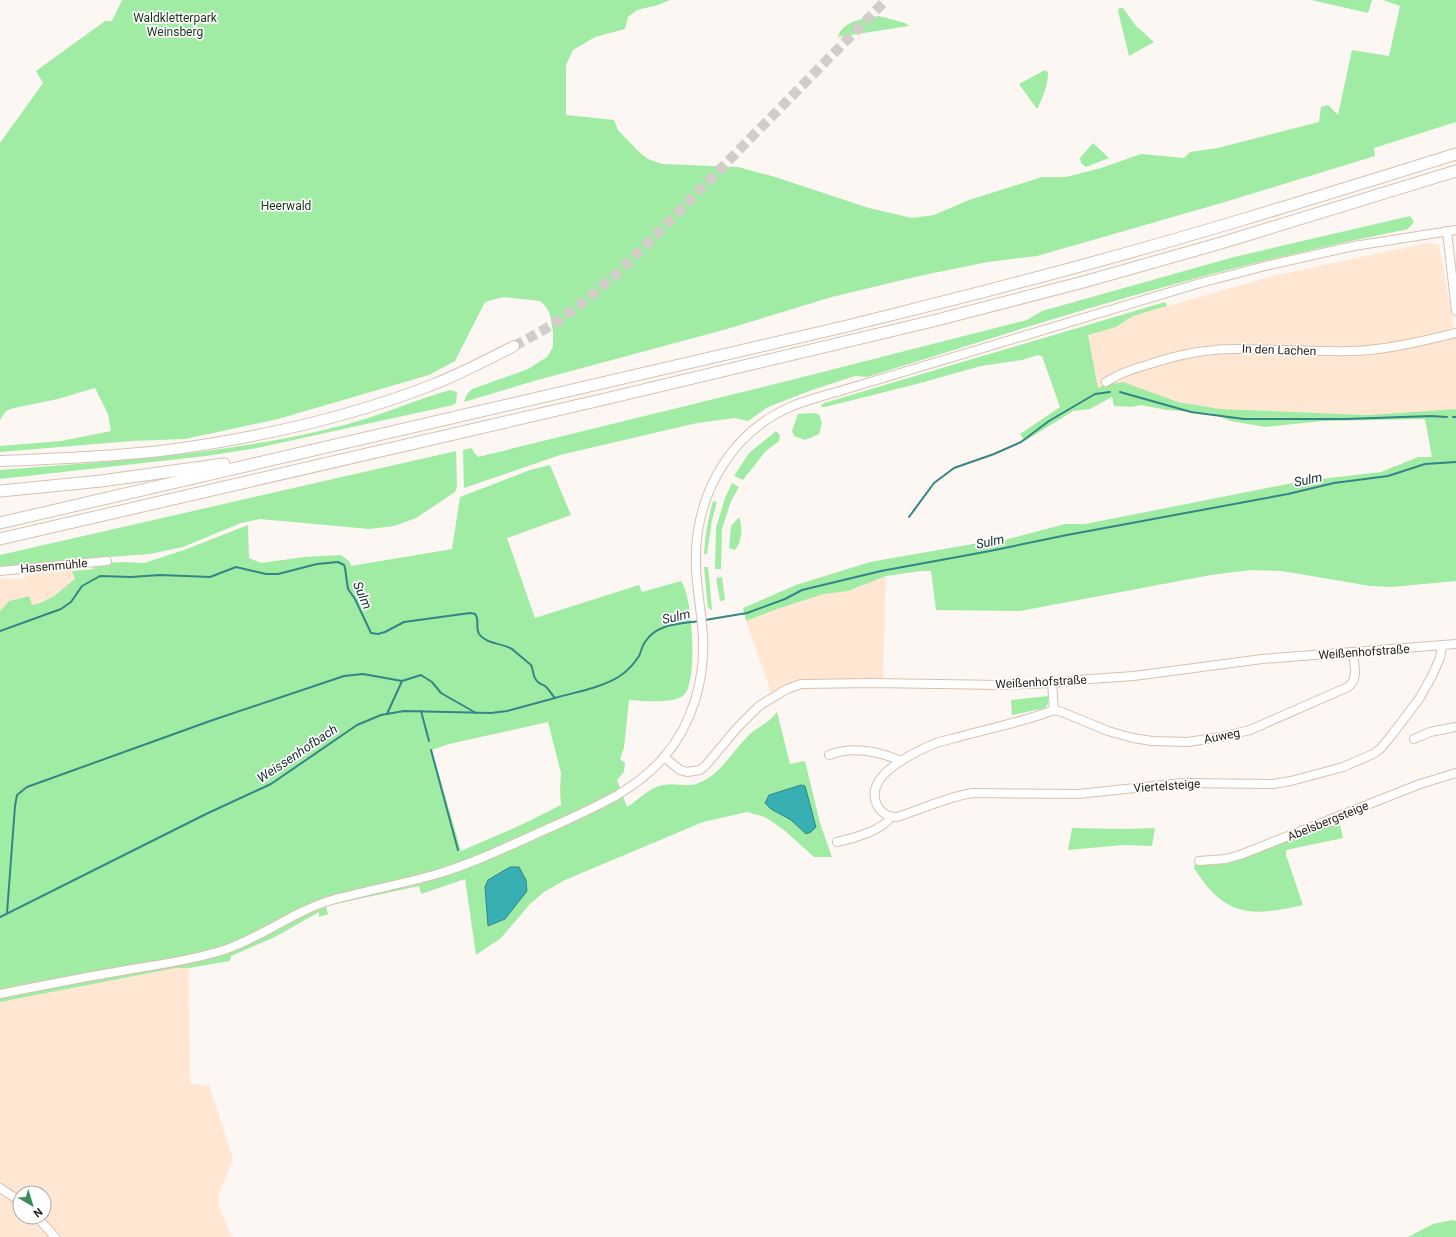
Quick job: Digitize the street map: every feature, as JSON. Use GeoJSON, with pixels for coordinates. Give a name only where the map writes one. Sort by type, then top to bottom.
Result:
{"type":"FeatureCollection","features":[{"type":"Feature","properties":{"kind":"highway"},"geometry":{"type":"LineString","coordinates":[[0,523],[445,418],[843,327],[1019,283],[1217,227],[1456,154]]}},
{"type":"Feature","properties":{"kind":"highway"},"geometry":{"type":"LineString","coordinates":[[0,539],[847,343],[1028,297],[1221,243],[1456,171]]}},
{"type":"Feature","properties":{"kind":"highway"},"geometry":{"type":"LineString","coordinates":[[0,491],[101,481],[197,467],[264,461]]}},
{"type":"Feature","properties":{"kind":"main road"},"geometry":{"type":"LineString","coordinates":[[0,461],[92,457],[158,451],[228,441],[284,429],[361,410],[403,396],[452,377],[514,346]]}},
{"type":"Feature","properties":{"kind":"street"},"geometry":{"type":"LineString","coordinates":[[0,994],[207,955],[242,943],[315,905],[409,882],[466,864],[614,798],[640,780],[664,758],[674,743],[688,719],[698,691],[703,665],[702,627],[696,572],[696,548],[700,515],[708,492],[720,469],[749,432],[782,411],[840,391],[1200,283],[1269,265],[1354,246],[1456,230]]}},
{"type":"Feature","properties":{"kind":"street"},"geometry":{"type":"LineString","coordinates":[[1446,231],[1456,311]]}},
{"type":"Feature","properties":{"kind":"street","name":"In den Lachen"},"geometry":{"type":"LineString","coordinates":[[1106,382],[1115,375],[1176,356],[1196,352],[1233,349],[1318,352],[1353,351],[1405,345],[1456,333]]}},
{"type":"Feature","properties":{"kind":"street","name":"Hasenmühle"},"geometry":{"type":"LineString","coordinates":[[0,571],[107,561]]}},
{"type":"Feature","properties":{"kind":"street","name":"Weißenhofstraße"},"geometry":{"type":"LineString","coordinates":[[664,758],[680,770],[687,772],[700,770],[748,716],[759,706],[787,689],[800,684],[874,683],[1002,685],[1052,683],[1134,676],[1262,659],[1456,644]]}},
{"type":"Feature","properties":{"kind":"street","name":"Viertelsteige"},"geometry":{"type":"LineString","coordinates":[[837,842],[850,840],[885,824],[892,817],[903,815],[959,795],[973,793],[1078,794],[1182,783],[1273,784],[1291,781],[1343,767],[1373,754],[1380,749],[1391,736],[1419,699],[1435,670],[1442,652],[1442,646]]}},
{"type":"Feature","properties":{"kind":"street","name":"Auweg"},"geometry":{"type":"LineString","coordinates":[[1054,710],[1133,738],[1152,741],[1188,742],[1220,737],[1268,724],[1348,688],[1355,676],[1353,652]]}},
{"type":"Feature","properties":{"kind":"street"},"geometry":{"type":"LineString","coordinates":[[892,817],[880,811],[875,799],[875,793],[879,780],[884,774],[901,761],[937,743],[1054,710],[1052,683]]}},
{"type":"Feature","properties":{"kind":"street"},"geometry":{"type":"LineString","coordinates":[[1414,739],[1430,732],[1456,727]]}},
{"type":"Feature","properties":{"kind":"street"},"geometry":{"type":"LineString","coordinates":[[828,755],[847,751],[871,751],[886,754],[901,761]]}},
{"type":"Feature","properties":{"kind":"street","name":"Abelsbergsteige"},"geometry":{"type":"LineString","coordinates":[[1199,861],[1226,859],[1240,855],[1420,784],[1456,773]]}},
{"type":"Feature","properties":{"kind":"street"},"geometry":{"type":"LineString","coordinates":[[2,1192],[12,1198]]}},
{"type":"Feature","properties":{"kind":"street"},"geometry":{"type":"LineString","coordinates":[[44,1225],[55,1237]]}},
{"type":"Feature","properties":{"kind":"shaded area"},"geometry":{"type":"Polygon","coordinates":[[[1427,243],[1439,245],[1456,339],[1456,409],[1368,415],[1220,409],[1177,402],[1105,385],[1097,389],[1088,335],[1116,327],[1133,316],[1273,276],[1427,243]]]}},
{"type":"Feature","properties":{"kind":"shaded area"},"geometry":{"type":"Polygon","coordinates":[[[71,566],[76,579],[47,600],[32,605],[28,596],[9,601],[0,611],[0,578],[19,579],[39,572],[71,566]]]}},
{"type":"Feature","properties":{"kind":"shaded area"},"geometry":{"type":"Polygon","coordinates":[[[886,576],[883,680],[799,682],[771,692],[746,621],[824,594],[848,591],[886,576]]]}},
{"type":"Feature","properties":{"kind":"shaded area"},"geometry":{"type":"Polygon","coordinates":[[[176,968],[189,968],[190,1084],[209,1085],[232,1156],[232,1163],[218,1195],[218,1205],[232,1237],[0,1237],[0,1002],[176,968]]]}},
{"type":"Feature","properties":{"kind":"green space"},"geometry":{"type":"Polygon","coordinates":[[[122,0],[670,0],[658,5],[637,10],[628,17],[625,29],[595,37],[573,50],[566,65],[566,115],[614,120],[618,130],[638,151],[648,159],[662,164],[738,167],[772,176],[869,208],[912,218],[934,215],[969,200],[1042,177],[1066,177],[1101,168],[1141,154],[1184,158],[1190,152],[1218,148],[1319,122],[1321,107],[1328,105],[1338,115],[1352,50],[1389,56],[1400,6],[1383,0],[1456,0],[1456,122],[1374,148],[1375,156],[1225,202],[1037,256],[988,262],[919,276],[832,297],[727,329],[534,381],[464,402],[467,394],[472,389],[528,369],[547,357],[553,347],[553,332],[550,314],[540,301],[504,297],[485,302],[455,361],[429,375],[278,419],[185,439],[132,441],[0,452],[0,446],[61,441],[111,431],[108,414],[95,388],[58,399],[14,408],[6,411],[0,420],[0,143],[43,83],[36,71],[105,21],[112,21],[122,0]]]}},
{"type":"Feature","properties":{"kind":"green space"},"geometry":{"type":"Polygon","coordinates":[[[1311,0],[1372,0],[1368,13],[1311,0]]]}},
{"type":"Feature","properties":{"kind":"green space"},"geometry":{"type":"Polygon","coordinates":[[[1119,8],[1123,8],[1136,26],[1154,42],[1129,56],[1118,11],[1119,8]]]}},
{"type":"Feature","properties":{"kind":"green space"},"geometry":{"type":"Polygon","coordinates":[[[879,16],[905,23],[909,26],[838,37],[844,27],[849,24],[861,19],[879,16]]]}},
{"type":"Feature","properties":{"kind":"green space"},"geometry":{"type":"Polygon","coordinates":[[[1045,70],[1048,72],[1046,87],[1037,109],[1019,84],[1045,70]]]}},
{"type":"Feature","properties":{"kind":"green space"},"geometry":{"type":"Polygon","coordinates":[[[1093,143],[1109,158],[1086,167],[1081,163],[1080,158],[1093,143]]]}},
{"type":"Feature","properties":{"kind":"green space"},"geometry":{"type":"Polygon","coordinates":[[[1410,216],[1414,222],[1408,229],[1293,254],[1208,275],[1062,317],[867,377],[855,376],[812,390],[768,407],[748,421],[735,418],[697,423],[560,455],[464,488],[463,450],[471,448],[478,457],[787,381],[1027,320],[1042,311],[1234,257],[1410,216]]]}},
{"type":"Feature","properties":{"kind":"green space"},"geometry":{"type":"Polygon","coordinates":[[[1165,302],[1167,306],[1133,316],[1116,327],[1088,335],[1098,388],[1105,385],[1123,382],[1178,402],[1220,409],[1368,415],[1456,409],[1456,581],[1392,587],[1370,586],[1282,571],[1250,570],[1211,575],[1020,611],[936,610],[931,571],[921,571],[886,576],[848,591],[824,594],[746,621],[743,608],[796,585],[870,562],[978,543],[997,542],[1065,524],[1085,524],[1303,481],[1381,472],[1418,457],[1432,457],[1425,419],[1323,421],[1265,427],[1231,421],[1210,413],[1167,410],[1141,405],[1131,407],[1114,406],[1112,397],[1090,409],[1073,411],[1025,441],[1020,434],[1060,407],[1042,356],[1038,355],[1022,360],[981,366],[913,385],[821,407],[824,403],[1165,302]]]}},
{"type":"Feature","properties":{"kind":"green space"},"geometry":{"type":"Polygon","coordinates":[[[450,390],[457,392],[456,403],[453,405],[257,448],[206,456],[0,479],[0,470],[173,455],[216,450],[302,435],[344,425],[384,413],[423,398],[450,390]]]}},
{"type":"Feature","properties":{"kind":"green space"},"geometry":{"type":"Polygon","coordinates":[[[798,414],[819,414],[822,423],[819,434],[805,440],[794,436],[792,431],[798,414]]]}},
{"type":"Feature","properties":{"kind":"green space"},"geometry":{"type":"Polygon","coordinates":[[[776,431],[780,435],[779,441],[765,452],[743,480],[734,476],[749,453],[776,431]]]}},
{"type":"Feature","properties":{"kind":"green space"},"geometry":{"type":"Polygon","coordinates":[[[456,451],[457,486],[455,492],[416,518],[394,526],[369,529],[260,519],[241,523],[183,547],[150,554],[0,568],[0,555],[456,451]]]}},
{"type":"Feature","properties":{"kind":"green space"},"geometry":{"type":"Polygon","coordinates":[[[550,465],[571,515],[507,538],[535,618],[639,585],[642,592],[681,581],[685,590],[691,620],[692,639],[691,674],[688,687],[684,695],[673,700],[629,700],[624,748],[620,759],[625,763],[624,772],[617,780],[627,807],[658,786],[669,784],[693,785],[705,780],[723,766],[742,742],[771,719],[777,712],[790,764],[805,761],[820,823],[832,857],[814,857],[784,830],[765,817],[747,812],[703,822],[565,880],[544,892],[530,904],[501,938],[476,955],[465,879],[421,894],[419,886],[326,906],[328,914],[319,917],[319,912],[275,937],[231,956],[230,961],[189,968],[176,968],[0,1002],[0,611],[9,601],[29,596],[32,605],[55,595],[75,579],[72,571],[93,569],[94,564],[123,562],[144,563],[184,550],[248,525],[249,558],[261,563],[304,557],[341,555],[349,561],[351,566],[452,549],[460,497],[530,470],[550,465]],[[548,722],[449,744],[432,750],[461,851],[521,825],[561,805],[561,773],[548,722]]]}},
{"type":"Feature","properties":{"kind":"green space"},"geometry":{"type":"Polygon","coordinates":[[[732,483],[739,487],[731,501],[722,529],[721,569],[715,569],[716,528],[725,498],[732,483]]]}},
{"type":"Feature","properties":{"kind":"green space"},"geometry":{"type":"Polygon","coordinates":[[[713,501],[717,502],[712,520],[707,554],[704,554],[707,528],[713,501]]]}},
{"type":"Feature","properties":{"kind":"green space"},"geometry":{"type":"Polygon","coordinates":[[[739,517],[741,534],[739,543],[735,550],[729,548],[731,526],[739,517]]]}},
{"type":"Feature","properties":{"kind":"green space"},"geometry":{"type":"Polygon","coordinates":[[[704,567],[708,567],[712,610],[708,608],[704,567]]]}},
{"type":"Feature","properties":{"kind":"green space"},"geometry":{"type":"Polygon","coordinates":[[[722,577],[725,600],[720,601],[716,578],[722,577]]]}},
{"type":"Feature","properties":{"kind":"green space"},"geometry":{"type":"Polygon","coordinates":[[[1048,696],[1048,704],[1045,708],[1012,715],[1011,700],[1048,696]]]}},
{"type":"Feature","properties":{"kind":"green space"},"geometry":{"type":"Polygon","coordinates":[[[1339,820],[1343,838],[1286,850],[1286,855],[1303,905],[1268,911],[1240,909],[1228,904],[1217,896],[1205,884],[1194,868],[1195,864],[1219,863],[1339,820]]]}},
{"type":"Feature","properties":{"kind":"green space"},"geometry":{"type":"Polygon","coordinates":[[[1072,828],[1155,828],[1152,846],[1124,845],[1068,850],[1072,828]]]}},
{"type":"Feature","properties":{"kind":"green space"},"geometry":{"type":"Polygon","coordinates":[[[1452,1220],[1456,1221],[1456,1237],[1408,1237],[1433,1224],[1452,1220]]]}},
{"type":"Feature","properties":{"kind":"water"},"geometry":{"type":"Polygon","coordinates":[[[801,785],[805,786],[816,827],[811,832],[806,834],[791,820],[771,809],[765,803],[769,795],[801,785]]]}},
{"type":"Feature","properties":{"kind":"water"},"geometry":{"type":"Polygon","coordinates":[[[510,867],[519,867],[526,880],[527,891],[505,919],[488,926],[485,887],[488,880],[510,867]]]}},
{"type":"Feature","properties":{"kind":"waterway"},"geometry":{"type":"LineString","coordinates":[[909,517],[934,483],[954,468],[994,454],[1021,442],[1049,421],[1095,394],[1110,392]]}},
{"type":"Feature","properties":{"kind":"waterway"},"geometry":{"type":"LineString","coordinates":[[1120,392],[1191,412],[1244,419],[1447,417]]}},
{"type":"Feature","properties":{"kind":"waterway","name":"Sulm"},"geometry":{"type":"LineString","coordinates":[[705,620],[747,613],[785,599],[802,590],[881,571],[1288,494],[1334,483],[1388,476],[1425,464],[1456,462]]}},
{"type":"Feature","properties":{"kind":"waterway","name":"Sulm"},"geometry":{"type":"LineString","coordinates":[[0,631],[61,609],[71,602],[82,586],[100,576],[131,577],[160,575],[210,577],[236,567],[266,574],[278,574],[317,564],[338,562],[344,565],[348,589],[355,599],[371,633],[378,634],[385,632],[404,622],[470,613],[475,614],[479,634],[490,642],[512,649],[531,665],[535,679],[544,685],[555,698],[597,687],[620,676],[635,662],[645,642],[656,631],[677,624],[700,621]]}},
{"type":"Feature","properties":{"kind":"waterway"},"geometry":{"type":"LineString","coordinates":[[7,913],[15,806],[17,795],[27,787],[210,721],[344,676],[363,674],[402,681],[421,675],[432,682],[441,693],[476,713]]}},
{"type":"Feature","properties":{"kind":"waterway"},"geometry":{"type":"LineString","coordinates":[[387,714],[402,681]]}},
{"type":"Feature","properties":{"kind":"waterway","name":"Weissenhofbach"},"geometry":{"type":"LineString","coordinates":[[0,917],[206,814],[271,784],[357,725],[381,715],[404,711],[491,713],[507,711],[555,698]]}},
{"type":"Feature","properties":{"kind":"waterway"},"geometry":{"type":"LineString","coordinates":[[421,711],[429,741]]}},
{"type":"Feature","properties":{"kind":"waterway"},"geometry":{"type":"LineString","coordinates":[[431,750],[458,850]]}},
{"type":"Feature","properties":{"kind":"tunnel"},"geometry":{"type":"LineString","coordinates":[[514,346],[563,318],[622,268],[886,0]]}},
{"type":"Feature","properties":{"kind":"park label","name":"Waldkletterpark Weinsberg"},"geometry":{"type":"Point","coordinates":[175,25]}},
{"type":"Feature","properties":{"kind":"park label","name":"Heerwald"},"geometry":{"type":"Point","coordinates":[286,206]}}]}
